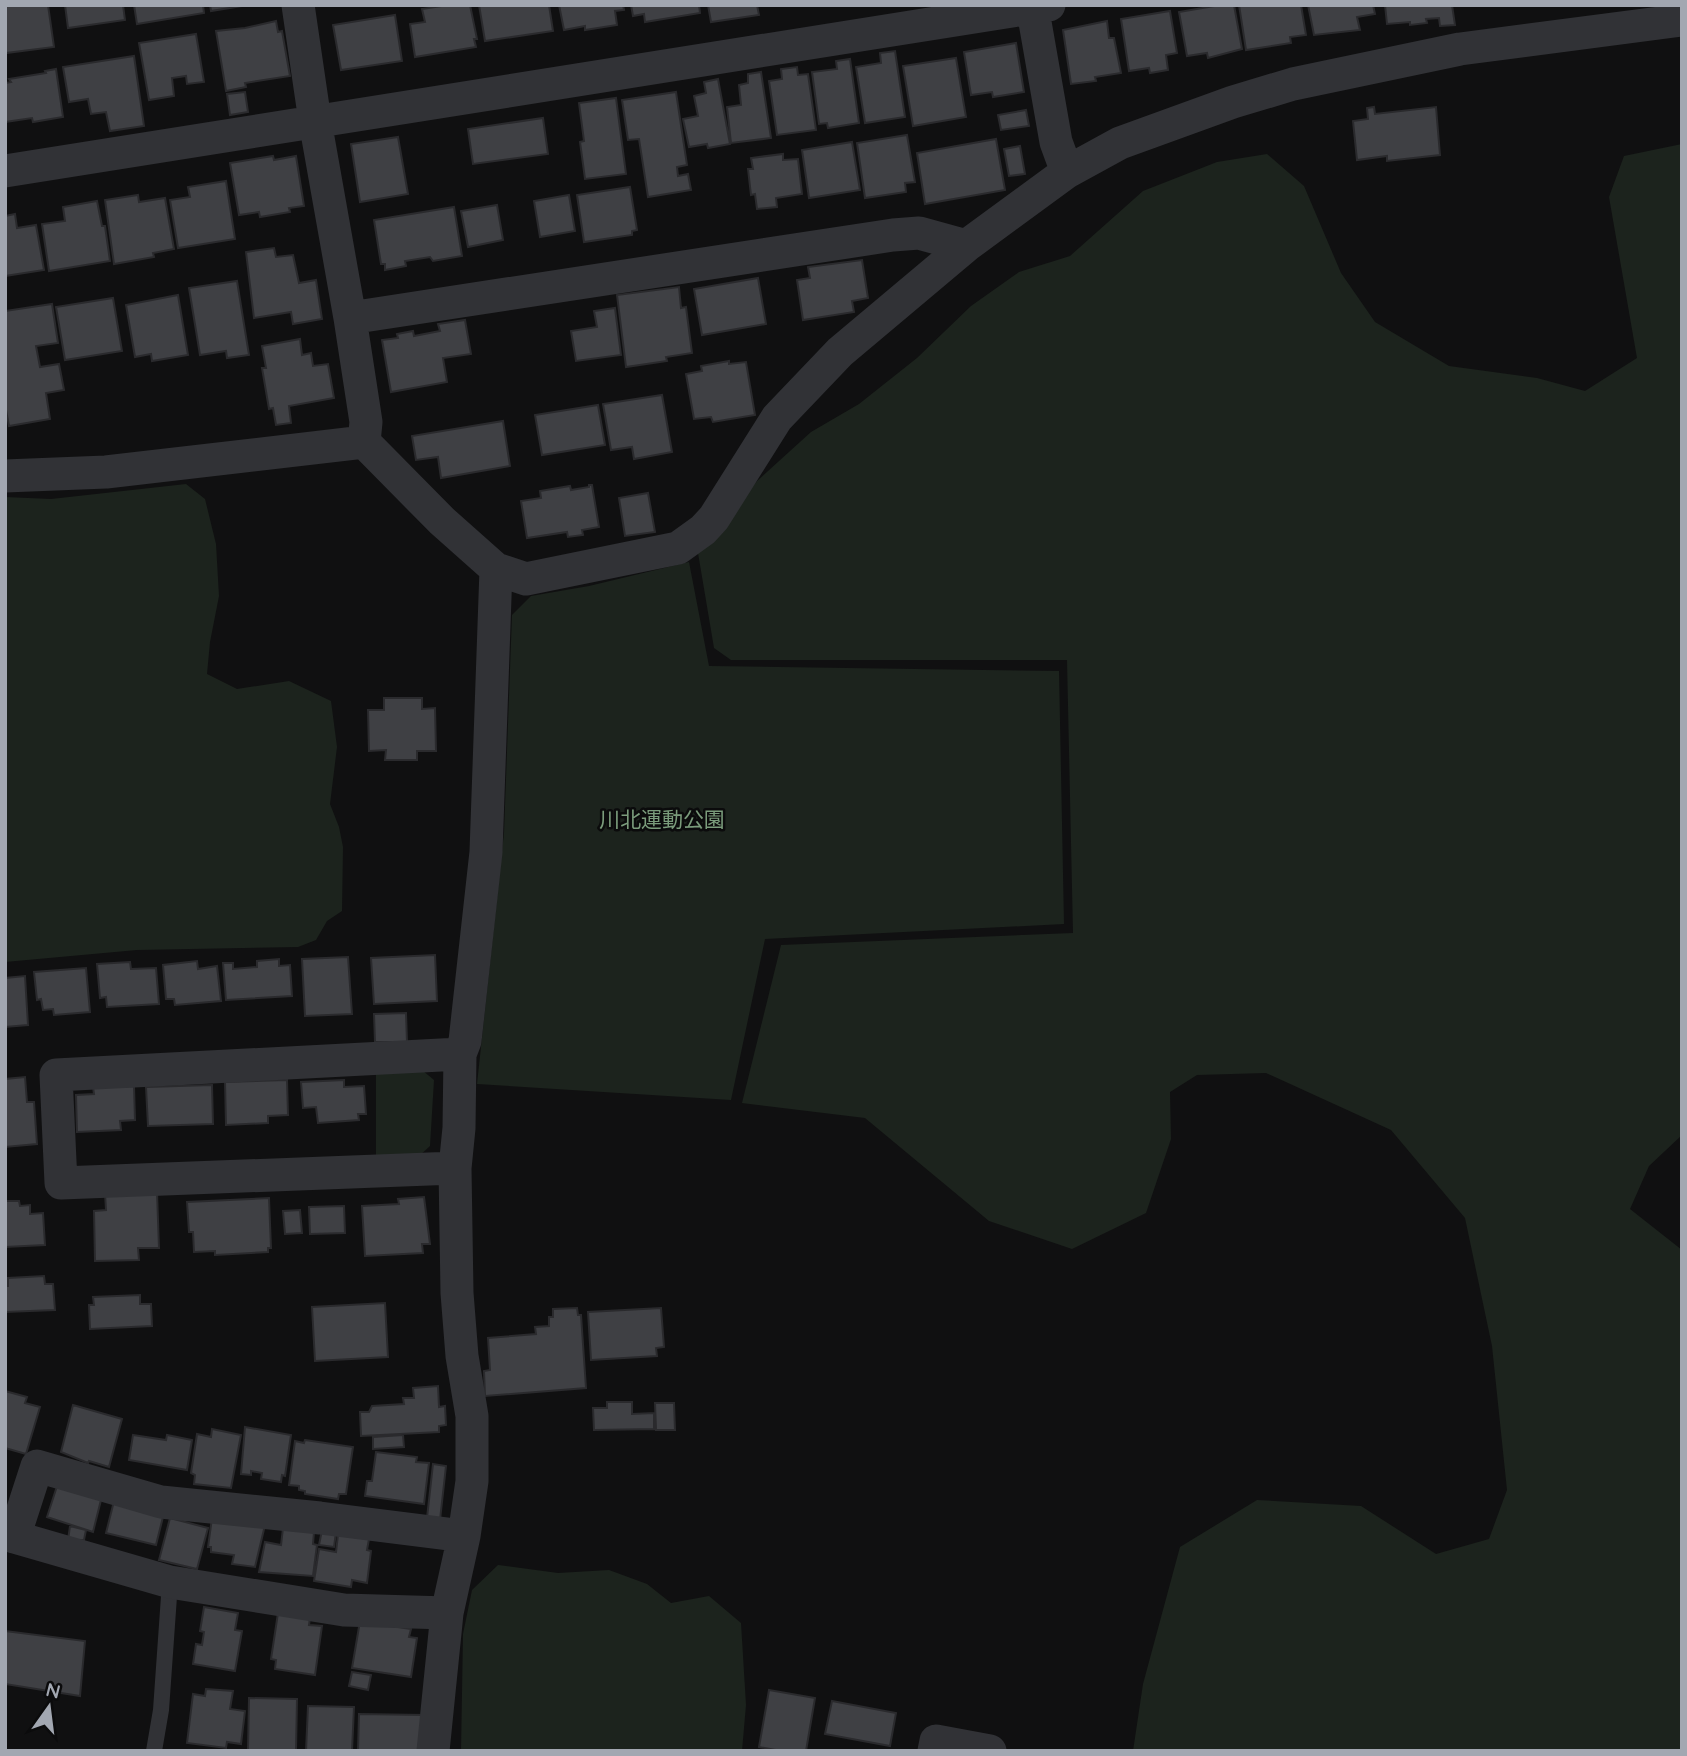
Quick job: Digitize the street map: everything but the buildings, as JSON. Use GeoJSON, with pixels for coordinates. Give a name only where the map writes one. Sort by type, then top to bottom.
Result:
{"type":"FeatureCollection","features":[{"type":"Feature","properties":{"kind":"street"},"geometry":{"type":"LineString","coordinates":[[298,5],[366,422],[364,442]]}},
{"type":"Feature","properties":{"kind":"street"},"geometry":{"type":"LineString","coordinates":[[5,171],[1038,6],[1056,142],[1067,172]]}},
{"type":"Feature","properties":{"kind":"street"},"geometry":{"type":"LineString","coordinates":[[364,442],[442,521],[496,569],[526,579],[665,551],[688,542],[714,518],[777,418],[840,352],[965,246],[1067,172],[1120,143],[1293,83],[1460,49],[1682,19]]}},
{"type":"Feature","properties":{"kind":"street"},"geometry":{"type":"LineString","coordinates":[[350,318],[893,235],[919,233],[965,246]]}},
{"type":"Feature","properties":{"kind":"street"},"geometry":{"type":"LineString","coordinates":[[5,476],[106,472],[364,442]]}},
{"type":"Feature","properties":{"kind":"street"},"geometry":{"type":"LineString","coordinates":[[433,1751],[447,1613],[464,1536],[472,1481],[472,1416],[462,1356],[457,1293],[455,1168],[459,1128],[460,1054],[465,1041],[486,852],[496,569]]}},
{"type":"Feature","properties":{"kind":"street"},"geometry":{"type":"LineString","coordinates":[[455,1168],[61,1183],[56,1075],[460,1054]]}},
{"type":"Feature","properties":{"kind":"street"},"geometry":{"type":"LineString","coordinates":[[447,1613],[344,1610],[170,1582],[10,1534],[37,1466],[161,1502],[464,1536]]}},
{"type":"Feature","properties":{"kind":"street"},"geometry":{"type":"LineString","coordinates":[[934,1751],[936,1741],[990,1751]]}},
{"type":"Feature","properties":{"kind":"lane"},"geometry":{"type":"LineString","coordinates":[[153,1751],[162,1700],[170,1582]]}},
{"type":"Feature","properties":{"kind":"green space"},"geometry":{"type":"Polygon","coordinates":[[[1682,144],[1682,1135],[1649,1166],[1630,1209],[1682,1250],[1682,1751],[1133,1751],[1143,1684],[1180,1547],[1257,1500],[1361,1506],[1436,1554],[1489,1539],[1507,1490],[1492,1346],[1465,1218],[1391,1130],[1266,1073],[1197,1075],[1170,1092],[1171,1139],[1146,1213],[1072,1249],[989,1221],[865,1118],[742,1103],[781,945],[1073,933],[1067,660],[731,660],[714,648],[698,553],[757,481],[811,432],[859,404],[917,358],[971,306],[1019,272],[1070,256],[1143,191],[1217,162],[1267,154],[1304,186],[1341,273],[1375,322],[1449,366],[1537,378],[1585,391],[1637,358],[1609,197],[1624,156],[1682,144]]]}},
{"type":"Feature","properties":{"kind":"green space"},"geometry":{"type":"Polygon","coordinates":[[[186,484],[205,499],[216,544],[219,596],[207,674],[237,689],[289,681],[331,701],[337,747],[330,804],[343,847],[342,911],[327,921],[316,940],[298,947],[137,950],[5,962],[5,497],[51,499],[186,484]]]}},
{"type":"Feature","properties":{"kind":"green space","name":"川北運動公園"},"geometry":{"type":"Polygon","coordinates":[[[689,562],[709,666],[1059,671],[1064,924],[765,939],[731,1100],[477,1084],[504,833],[512,615],[531,596],[589,586],[689,562]]]}},
{"type":"Feature","properties":{"kind":"green space"},"geometry":{"type":"Polygon","coordinates":[[[422,1070],[434,1080],[430,1146],[418,1157],[376,1157],[376,1073],[422,1070]]]}},
{"type":"Feature","properties":{"kind":"green space"},"geometry":{"type":"Polygon","coordinates":[[[498,1565],[558,1573],[609,1570],[647,1584],[671,1603],[709,1596],[741,1623],[746,1705],[742,1751],[461,1751],[463,1634],[472,1590],[498,1565]]]}}]}
